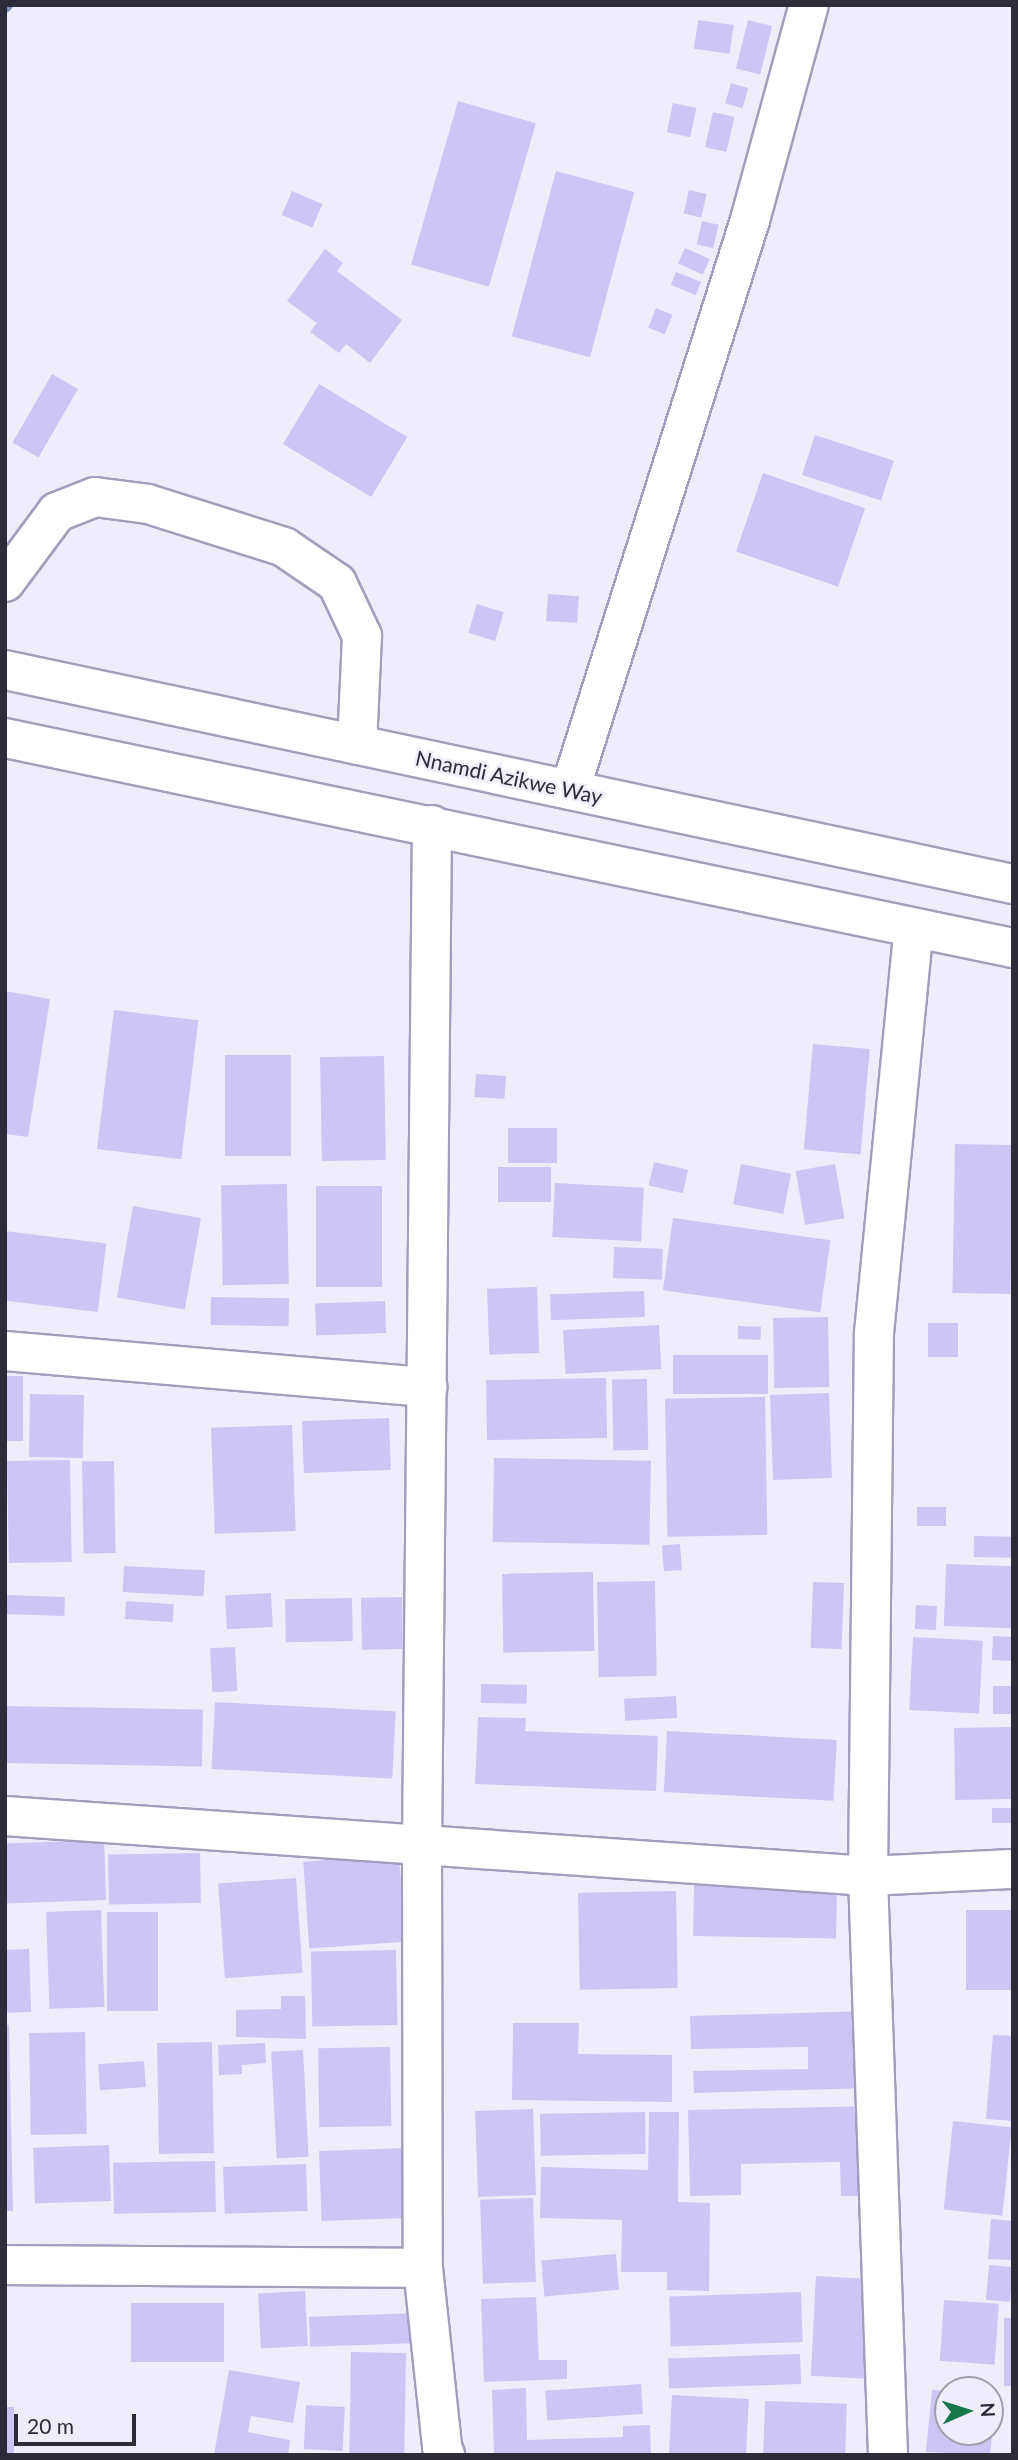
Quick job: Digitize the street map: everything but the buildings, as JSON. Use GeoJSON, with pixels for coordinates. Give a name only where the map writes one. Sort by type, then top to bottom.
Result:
{"type":"FeatureCollection","features":[{"type":"Feature","properties":{"kind":"main road"},"geometry":{"type":"LineString","coordinates":[[570,790],[750,220],[809,5]]}},
{"type":"Feature","properties":{"kind":"main road"},"geometry":{"type":"LineString","coordinates":[[5,582],[57,512],[95,497],[148,504],[284,547],[337,583],[362,636],[357,745]]}},
{"type":"Feature","properties":{"kind":"main road","name":"Nnamdi Azikwe Way"},"geometry":{"type":"LineString","coordinates":[[5,670],[1013,884]]}},
{"type":"Feature","properties":{"kind":"main road"},"geometry":{"type":"LineString","coordinates":[[5,738],[1013,948]]}},
{"type":"Feature","properties":{"kind":"main road"},"geometry":{"type":"LineString","coordinates":[[432,825],[422,1844],[423,2268],[445,2455]]}},
{"type":"Feature","properties":{"kind":"main road"},"geometry":{"type":"LineString","coordinates":[[888,2455],[868,1876],[874,1333],[914,928]]}},
{"type":"Feature","properties":{"kind":"main road"},"geometry":{"type":"LineString","coordinates":[[5,1351],[427,1387]]}},
{"type":"Feature","properties":{"kind":"main road"},"geometry":{"type":"LineString","coordinates":[[5,1816],[868,1876],[1013,1869]]}},
{"type":"Feature","properties":{"kind":"main road"},"geometry":{"type":"LineString","coordinates":[[5,2265],[423,2268]]}}]}
